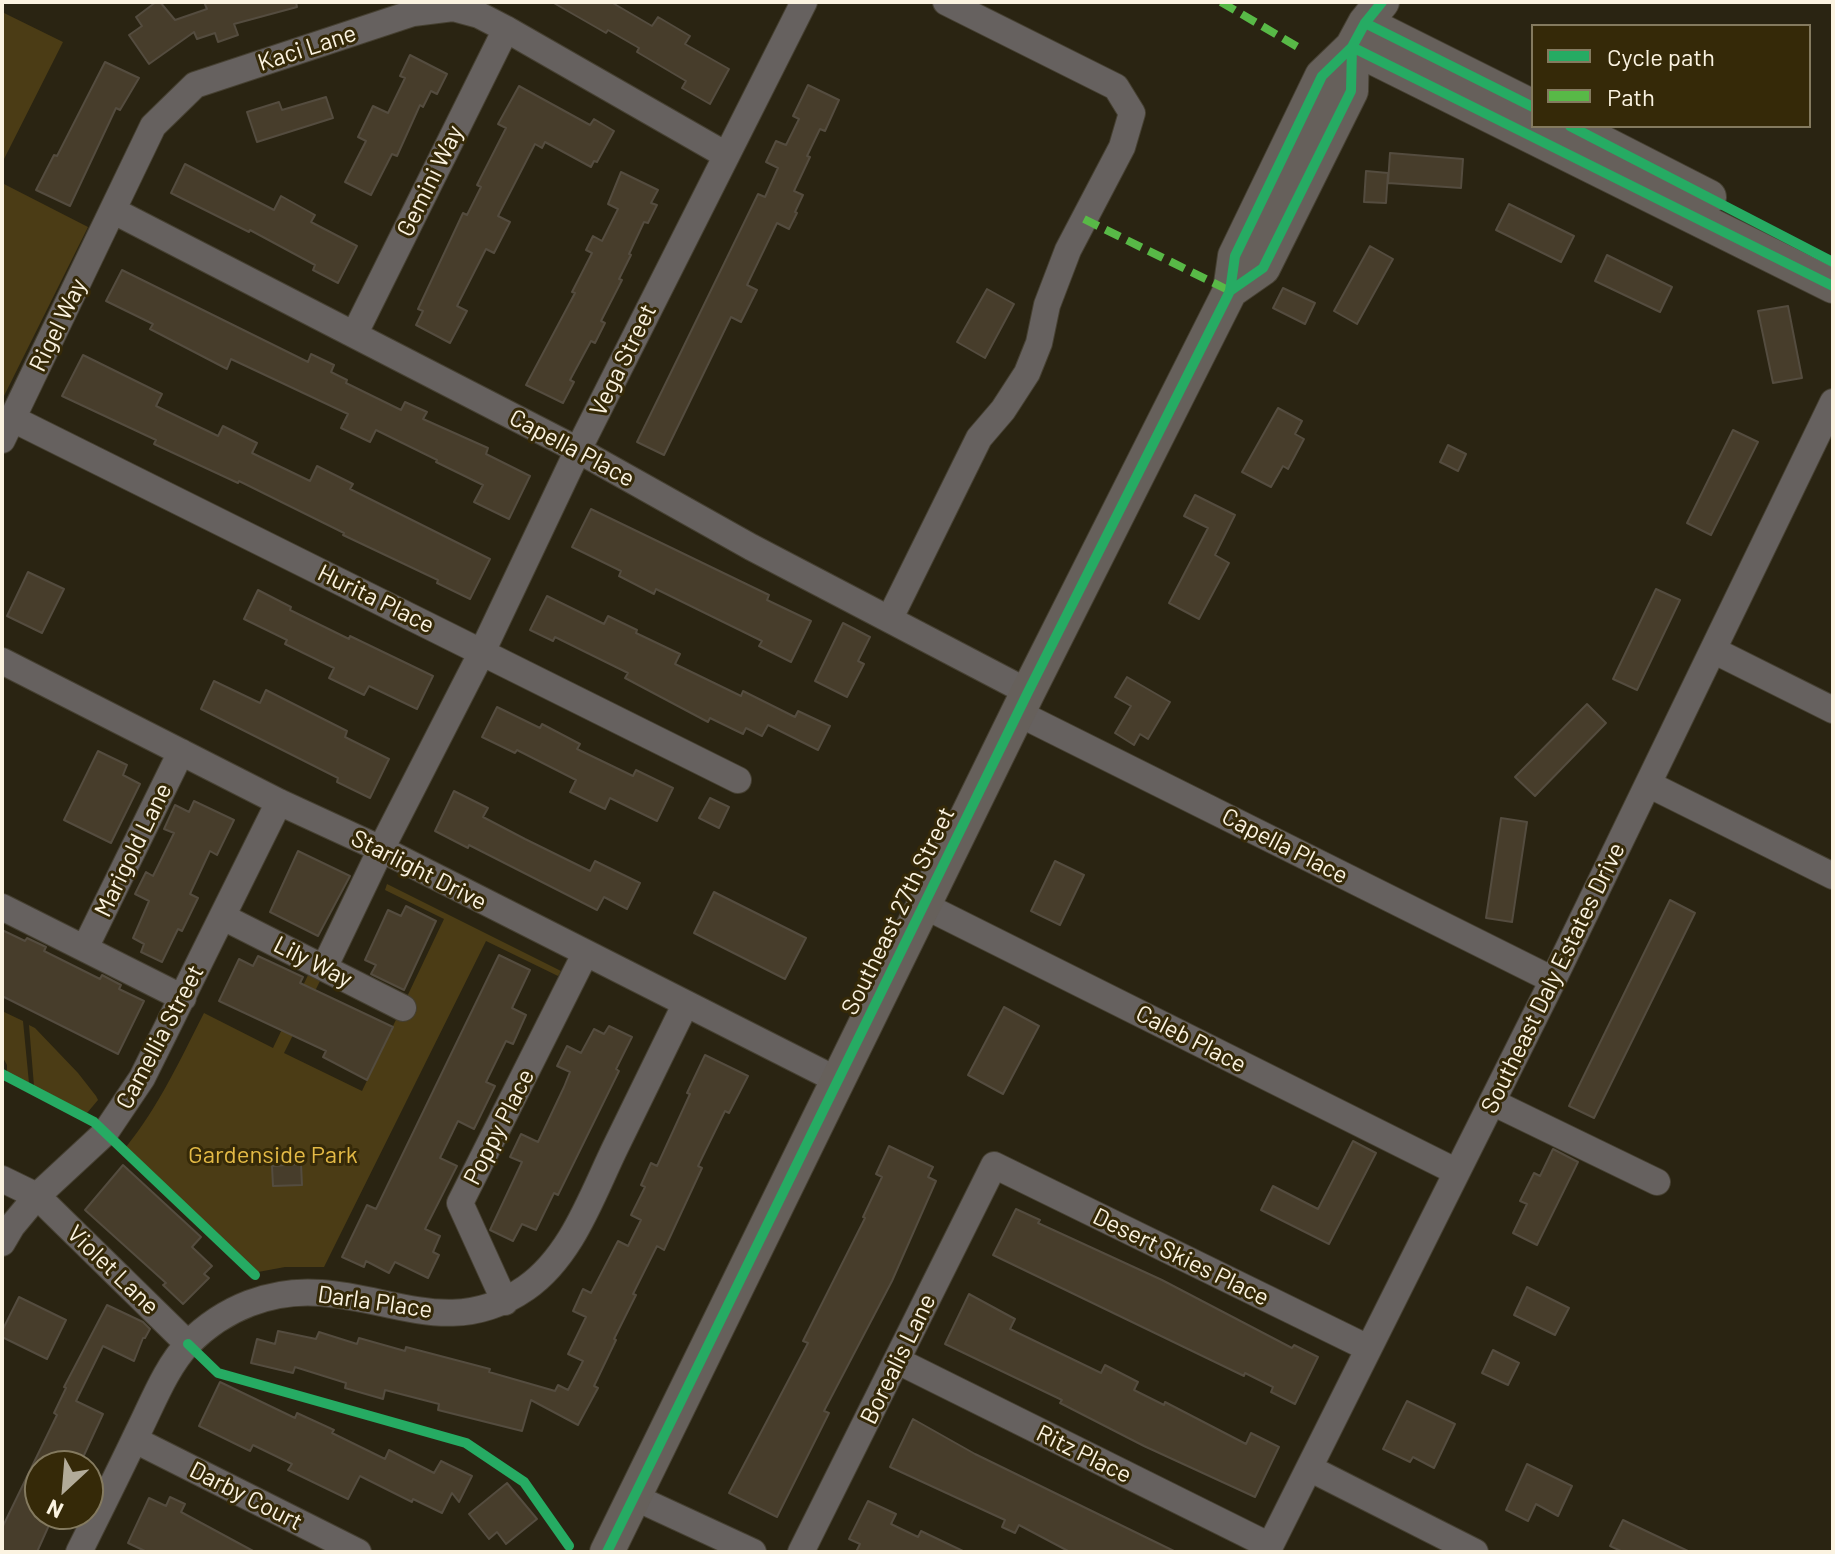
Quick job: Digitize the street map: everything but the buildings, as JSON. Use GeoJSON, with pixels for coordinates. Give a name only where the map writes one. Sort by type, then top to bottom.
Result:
{"type":"FeatureCollection","features":[{"type":"Feature","properties":{"kind":"main road"},"geometry":{"type":"LineString","coordinates":[[1367,18],[1531,106]]}},
{"type":"Feature","properties":{"kind":"main road"},"geometry":{"type":"LineString","coordinates":[[1367,18],[1531,112]]}},
{"type":"Feature","properties":{"kind":"main road","name":"Southeast 27th Street"},"geometry":{"type":"LineString","coordinates":[[607,1552],[1023,702],[1230,291],[1235,256],[1322,76],[1367,18]]}},
{"type":"Feature","properties":{"kind":"main road"},"geometry":{"type":"LineString","coordinates":[[1558,128],[1833,286]]}},
{"type":"Feature","properties":{"kind":"main road"},"geometry":{"type":"LineString","coordinates":[[1574,128],[1833,262]]}},
{"type":"Feature","properties":{"kind":"street","name":"Vega Street"},"geometry":{"type":"LineString","coordinates":[[324,968],[482,652],[578,450],[804,2]]}},
{"type":"Feature","properties":{"kind":"street"},"geometry":{"type":"LineString","coordinates":[[890,618],[979,438],[1003,410],[1027,373],[1039,343],[1047,305],[1068,250],[1122,147],[1132,113],[1116,87],[994,12],[946,2]]}},
{"type":"Feature","properties":{"kind":"street","name":"Kaci Lane"},"geometry":{"type":"LineString","coordinates":[[114,211],[153,126],[195,85],[413,13],[453,8],[479,15],[506,29],[726,155]]}},
{"type":"Feature","properties":{"kind":"street","name":"Gemini Way"},"geometry":{"type":"LineString","coordinates":[[355,333],[506,29]]}},
{"type":"Feature","properties":{"kind":"street","name":"Capella Place"},"geometry":{"type":"LineString","coordinates":[[114,211],[578,450],[751,547],[890,618],[1023,702],[1553,980]]}},
{"type":"Feature","properties":{"kind":"street","name":"Rigel Way"},"geometry":{"type":"LineString","coordinates":[[7,429],[114,211]]}},
{"type":"Feature","properties":{"kind":"street","name":"Southeast Daly Estates Drive"},"geometry":{"type":"LineString","coordinates":[[1269,1549],[1553,980],[1833,402]]}},
{"type":"Feature","properties":{"kind":"street","name":"Hurita Place"},"geometry":{"type":"LineString","coordinates":[[7,429],[482,652],[738,780]]}},
{"type":"Feature","properties":{"kind":"street"},"geometry":{"type":"LineString","coordinates":[[1713,650],[1833,710]]}},
{"type":"Feature","properties":{"kind":"street","name":"Starlight Drive"},"geometry":{"type":"LineString","coordinates":[[5,671],[381,849],[837,1080]]}},
{"type":"Feature","properties":{"kind":"street","name":"Marigold Lane"},"geometry":{"type":"LineString","coordinates":[[85,948],[181,752]]}},
{"type":"Feature","properties":{"kind":"street"},"geometry":{"type":"LineString","coordinates":[[1648,784],[1833,876]]}},
{"type":"Feature","properties":{"kind":"street","name":"Camellia Street"},"geometry":{"type":"LineString","coordinates":[[2,1243],[37,1196],[105,1133],[122,1111],[183,998],[279,802]]}},
{"type":"Feature","properties":{"kind":"street","name":"Caleb Place"},"geometry":{"type":"LineString","coordinates":[[925,906],[1457,1172]]}},
{"type":"Feature","properties":{"kind":"street"},"geometry":{"type":"LineString","coordinates":[[2,907],[183,998]]}},
{"type":"Feature","properties":{"kind":"street","name":"Lily Way"},"geometry":{"type":"LineString","coordinates":[[223,917],[403,1008]]}},
{"type":"Feature","properties":{"kind":"street","name":"Poppy Place"},"geometry":{"type":"LineString","coordinates":[[505,1302],[460,1203],[585,954]]}},
{"type":"Feature","properties":{"kind":"street","name":"Darla Place"},"geometry":{"type":"LineString","coordinates":[[79,1552],[165,1377],[188,1344],[241,1306],[261,1298],[292,1293],[321,1293],[410,1311],[454,1312],[477,1310],[505,1302],[529,1286],[567,1244],[685,1005]]}},
{"type":"Feature","properties":{"kind":"street"},"geometry":{"type":"LineString","coordinates":[[1492,1102],[1657,1182]]}},
{"type":"Feature","properties":{"kind":"street","name":"Desert Skies Place"},"geometry":{"type":"LineString","coordinates":[[994,1165],[1368,1348]]}},
{"type":"Feature","properties":{"kind":"street","name":"Borealis Lane"},"geometry":{"type":"LineString","coordinates":[[801,1552],[994,1165]]}},
{"type":"Feature","properties":{"kind":"street","name":"Violet Lane"},"geometry":{"type":"LineString","coordinates":[[2,1179],[37,1196],[188,1344]]}},
{"type":"Feature","properties":{"kind":"street","name":"Ritz Place"},"geometry":{"type":"LineString","coordinates":[[898,1361],[1269,1549]]}},
{"type":"Feature","properties":{"kind":"street","name":"Darby Court"},"geometry":{"type":"LineString","coordinates":[[135,1440],[358,1552]]}},
{"type":"Feature","properties":{"kind":"street"},"geometry":{"type":"LineString","coordinates":[[1309,1468],[1475,1552]]}},
{"type":"Feature","properties":{"kind":"street"},"geometry":{"type":"LineString","coordinates":[[634,1497],[753,1552]]}},
{"type":"Feature","properties":{"kind":"green space"},"geometry":{"type":"Polygon","coordinates":[[[2,12],[63,42],[2,163],[2,12]]]}},
{"type":"Feature","properties":{"kind":"green space"},"geometry":{"type":"Polygon","coordinates":[[[2,183],[88,227],[2,400],[2,183]]]}},
{"type":"Feature","properties":{"kind":"green space","name":"Gardenside Park"},"geometry":{"type":"Polygon","coordinates":[[[387,884],[561,971],[558,976],[486,941],[324,1267],[285,1267],[258,1272],[126,1147],[159,1099],[204,1013],[273,1048],[310,971],[322,977],[284,1053],[362,1091],[444,919],[385,890],[387,884]]]}},
{"type":"Feature","properties":{"kind":"green space"},"geometry":{"type":"Polygon","coordinates":[[[2,1011],[23,1021],[29,1083],[7,1072],[2,1056],[2,1011]]]}},
{"type":"Feature","properties":{"kind":"green space"},"geometry":{"type":"Polygon","coordinates":[[[29,1025],[78,1073],[96,1096],[98,1100],[87,1113],[34,1086],[29,1025]]]}},
{"type":"Feature","properties":{"kind":"marked path"},"geometry":{"type":"LineString","coordinates":[[1221,2],[1303,50]]}},
{"type":"Feature","properties":{"kind":"marked path"},"geometry":{"type":"LineString","coordinates":[[1084,219],[1230,291]]}},
{"type":"Feature","properties":{"kind":"cycle path"},"geometry":{"type":"LineString","coordinates":[[607,1552],[1028,692],[1230,291],[1235,256],[1322,76],[1352,47],[1365,23],[1382,2]]}},
{"type":"Feature","properties":{"kind":"cycle path"},"geometry":{"type":"LineString","coordinates":[[1365,23],[1531,106]]}},
{"type":"Feature","properties":{"kind":"cycle path"},"geometry":{"type":"LineString","coordinates":[[1352,47],[1833,286]]}},
{"type":"Feature","properties":{"kind":"cycle path"},"geometry":{"type":"LineString","coordinates":[[1230,291],[1263,268],[1351,91],[1352,47]]}},
{"type":"Feature","properties":{"kind":"cycle path"},"geometry":{"type":"LineString","coordinates":[[1574,128],[1833,262]]}},
{"type":"Feature","properties":{"kind":"cycle path"},"geometry":{"type":"LineString","coordinates":[[2,1074],[94,1122],[255,1275]]}},
{"type":"Feature","properties":{"kind":"cycle path"},"geometry":{"type":"LineString","coordinates":[[188,1344],[218,1373],[466,1443],[524,1482],[569,1546]]}}]}
